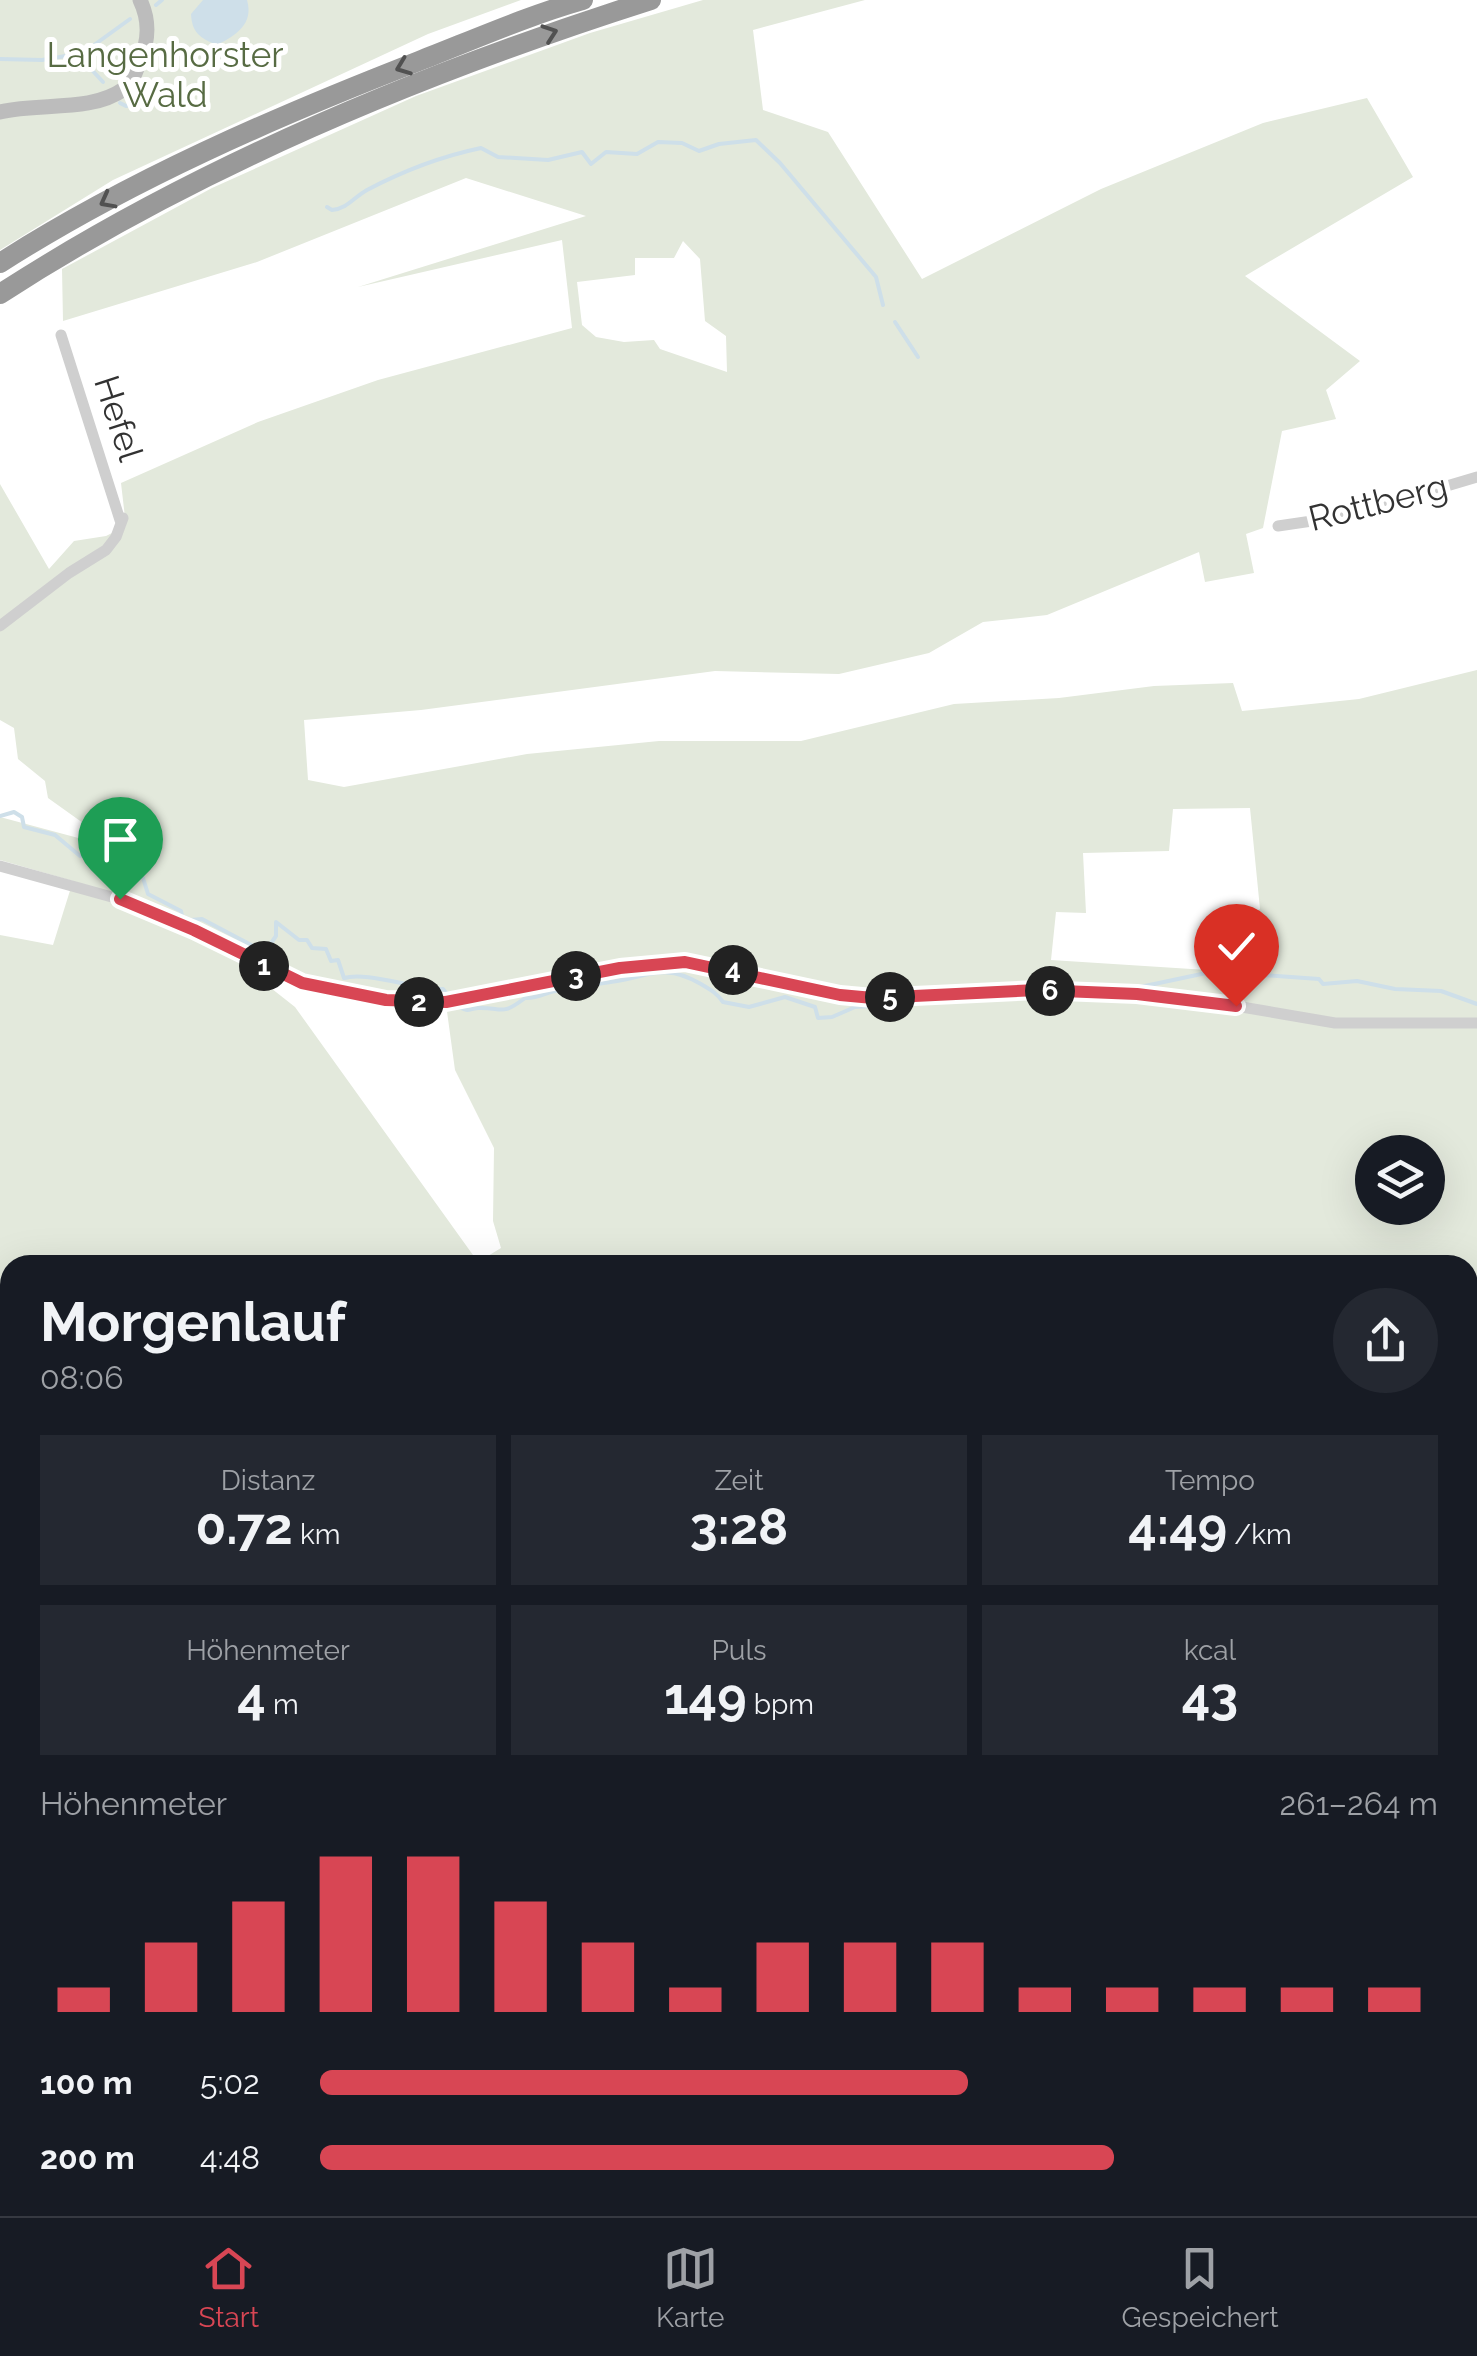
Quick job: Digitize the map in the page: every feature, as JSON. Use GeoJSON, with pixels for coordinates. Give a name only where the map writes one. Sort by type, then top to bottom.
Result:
{"type":"FeatureCollection","features":[{"type":"Feature","properties":{"kind":"highway"},"geometry":{"type":"LineString","coordinates":[[0,263],[128,190],[230,142],[348,89],[584,0]]}},
{"type":"Feature","properties":{"kind":"highway"},"geometry":{"type":"LineString","coordinates":[[0,294],[138,213],[356,109],[504,50],[651,0]]}},
{"type":"Feature","properties":{"kind":"street"},"geometry":{"type":"LineString","coordinates":[[0,112],[90,103],[124,90],[146,46],[147,22],[140,0]]}},
{"type":"Feature","properties":{"kind":"street","name":"Hefel"},"geometry":{"type":"LineString","coordinates":[[0,626],[106,550],[122,519],[61,335]]}},
{"type":"Feature","properties":{"kind":"street","name":"Rottberg"},"geometry":{"type":"LineString","coordinates":[[1278,526],[1360,513],[1477,477]]}},
{"type":"Feature","properties":{"kind":"street"},"geometry":{"type":"LineString","coordinates":[[0,866],[120,899],[302,983],[386,1000],[446,1002],[620,968],[685,962],[840,995],[873,998],[1037,990],[1137,994],[1334,1022],[1477,1023]]}},
{"type":"Feature","properties":{"kind":"green space","name":"Langenhorster Wald"},"geometry":{"type":"Polygon","coordinates":[[[0,0],[521,0],[428,34],[113,180],[0,250],[0,0]]]}},
{"type":"Feature","properties":{"kind":"green space"},"geometry":{"type":"Polygon","coordinates":[[[703,0],[865,0],[753,30],[763,110],[828,132],[922,279],[1101,189],[1263,123],[1367,98],[1413,177],[1245,276],[1360,361],[1326,390],[1336,419],[1282,431],[1263,528],[1246,534],[1254,573],[1205,582],[1199,552],[1047,615],[983,622],[929,653],[839,674],[715,671],[421,710],[304,720],[308,780],[344,787],[527,754],[659,741],[801,741],[954,704],[1059,698],[1154,686],[1233,683],[1242,711],[1359,699],[1477,670],[1477,1255],[490,1255],[501,1248],[493,1221],[494,1148],[455,1070],[445,997],[422,999],[281,969],[262,981],[295,1007],[473,1255],[0,1255],[0,935],[53,945],[73,881],[0,860],[0,817],[97,843],[90,828],[48,798],[45,781],[18,759],[14,728],[0,720],[0,484],[49,569],[74,541],[106,536],[126,526],[121,483],[258,422],[378,380],[572,328],[562,240],[358,287],[586,216],[466,178],[257,262],[63,321],[62,269],[212,188],[416,96],[590,33],[703,0]],[[683,241],[674,258],[635,258],[635,275],[577,282],[582,325],[596,337],[624,342],[654,340],[660,349],[727,372],[726,336],[705,321],[700,259],[683,241]],[[1250,808],[1173,809],[1169,851],[1083,853],[1086,913],[1056,912],[1051,960],[1207,970],[1216,935],[1260,909],[1250,808]]]}},
{"type":"Feature","properties":{"kind":"shaded area"},"geometry":{"type":"Polygon","coordinates":[[[203,0],[247,0],[246,22],[237,33],[217,45],[206,40],[195,30],[191,14],[203,0]]]}},
{"type":"Feature","properties":{"kind":"waterway"},"geometry":{"type":"LineString","coordinates":[[156,5],[162,0]]}},
{"type":"Feature","properties":{"kind":"waterway"},"geometry":{"type":"LineString","coordinates":[[0,59],[42,60],[83,53],[130,19]]}},
{"type":"Feature","properties":{"kind":"waterway"},"geometry":{"type":"LineString","coordinates":[[79,56],[103,82]]}},
{"type":"Feature","properties":{"kind":"waterway"},"geometry":{"type":"LineString","coordinates":[[120,103],[126,106],[187,91],[202,83]]}},
{"type":"Feature","properties":{"kind":"waterway"},"geometry":{"type":"LineString","coordinates":[[327,207],[342,207],[408,171],[481,148],[498,157],[548,160],[582,152],[591,164],[606,152],[637,154],[658,142],[682,143],[699,151],[719,144],[756,140],[876,277],[883,305]]}},
{"type":"Feature","properties":{"kind":"waterway"},"geometry":{"type":"LineString","coordinates":[[895,322],[918,357]]}},
{"type":"Feature","properties":{"kind":"waterway"},"geometry":{"type":"LineString","coordinates":[[0,816],[14,812],[22,817],[24,827],[55,835],[80,856],[96,851],[97,857],[116,858],[127,870],[143,878],[148,894],[181,911],[182,916],[202,919],[257,948],[267,949],[276,936],[276,922],[299,940],[307,940],[312,948],[326,949],[331,961],[338,960],[344,978],[365,977],[443,989],[466,1010],[506,1009],[525,998],[555,991],[668,972],[699,983],[723,1002],[749,1007],[785,997],[815,1007],[818,1018],[832,1017],[855,1007],[1021,997],[1132,1001]]}},
{"type":"Feature","properties":{"kind":"waterway"},"geometry":{"type":"LineString","coordinates":[[1140,987],[1211,972]]}},
{"type":"Feature","properties":{"kind":"waterway"},"geometry":{"type":"LineString","coordinates":[[1221,972],[1319,979],[1323,984],[1357,981],[1395,989],[1441,991],[1477,1004]]}},
{"type":"Feature","properties":{"kind":"route"},"geometry":{"type":"LineString","coordinates":[[120,899],[302,983],[386,1000],[446,1002],[620,968],[685,962],[716,966],[807,990],[873,998],[1037,990],[1137,994],[1236,1006]]}}]}
